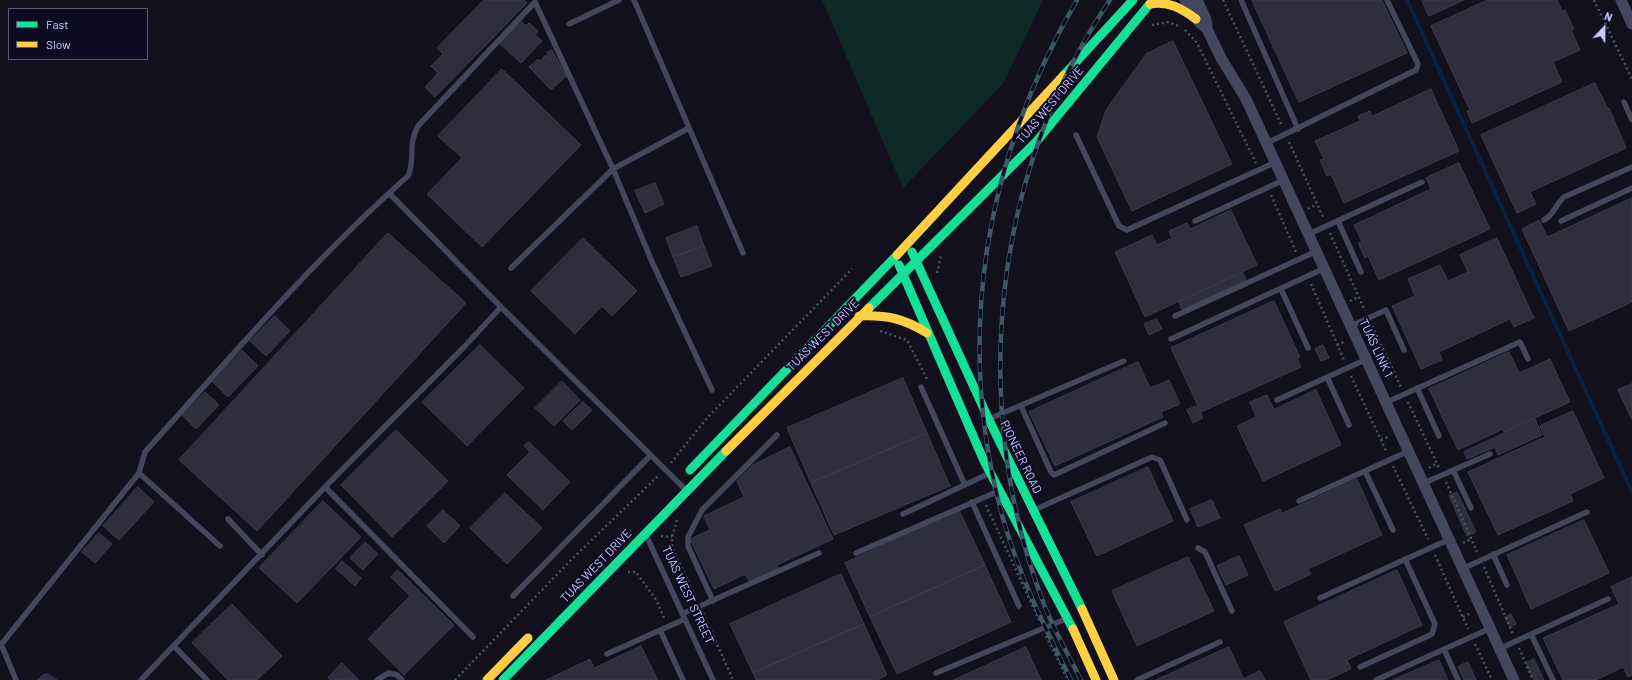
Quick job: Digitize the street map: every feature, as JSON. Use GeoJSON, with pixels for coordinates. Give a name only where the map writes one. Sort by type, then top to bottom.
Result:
{"type":"FeatureCollection","features":[{"type":"Feature","properties":{"kind":"main road","name":"TUAS WEST DRIVE"},"geometry":{"type":"LineString","coordinates":[[676,484],[896,256],[1133,0]]}},
{"type":"Feature","properties":{"kind":"main road","name":"TUAS WEST DRIVE"},"geometry":{"type":"LineString","coordinates":[[508,678],[644,532],[859,316],[1036,142],[1152,2]]}},
{"type":"Feature","properties":{"kind":"main road"},"geometry":{"type":"LineString","coordinates":[[1152,2],[1171,3],[1196,19]]}},
{"type":"Feature","properties":{"kind":"main road","name":"PIONEER ROAD"},"geometry":{"type":"LineString","coordinates":[[908,243],[989,420],[1084,614],[1114,680]]}},
{"type":"Feature","properties":{"kind":"main road"},"geometry":{"type":"LineString","coordinates":[[896,256],[902,275],[927,334],[990,472],[1068,618],[1096,680]]}},
{"type":"Feature","properties":{"kind":"main road"},"geometry":{"type":"LineString","coordinates":[[859,316],[893,316],[908,321],[927,334]]}},
{"type":"Feature","properties":{"kind":"main road"},"geometry":{"type":"LineString","coordinates":[[487,680],[535,631]]}},
{"type":"Feature","properties":{"kind":"street","name":"TUAS LINK 1"},"geometry":{"type":"LineString","coordinates":[[1185,0],[1196,19],[1207,29]]}},
{"type":"Feature","properties":{"kind":"street","name":"TUAS LINK 1"},"geometry":{"type":"LineString","coordinates":[[1197,0],[1206,19],[1207,29],[1221,58],[1246,99],[1276,162],[1501,648],[1514,680]]}},
{"type":"Feature","properties":{"kind":"street"},"geometry":{"type":"LineString","coordinates":[[1621,0],[1632,24]]}},
{"type":"Feature","properties":{"kind":"street","name":"TUAS WEST STREET"},"geometry":{"type":"LineString","coordinates":[[640,522],[644,532]]}},
{"type":"Feature","properties":{"kind":"lane"},"geometry":{"type":"LineString","coordinates":[[569,24],[619,0]]}},
{"type":"Feature","properties":{"kind":"lane"},"geometry":{"type":"LineString","coordinates":[[634,0],[743,253]]}},
{"type":"Feature","properties":{"kind":"lane"},"geometry":{"type":"LineString","coordinates":[[1241,0],[1298,129]]}},
{"type":"Feature","properties":{"kind":"lane"},"geometry":{"type":"LineString","coordinates":[[1267,143],[1416,70],[1418,64],[1387,0]]}},
{"type":"Feature","properties":{"kind":"lane"},"geometry":{"type":"LineString","coordinates":[[16,680],[1,645],[139,473],[146,452],[233,353],[364,216],[408,176],[410,171],[411,143],[413,134],[418,126],[535,2],[613,169],[653,264],[712,390]]}},
{"type":"Feature","properties":{"kind":"lane"},"geometry":{"type":"LineString","coordinates":[[1624,102],[1632,120]]}},
{"type":"Feature","properties":{"kind":"lane"},"geometry":{"type":"LineString","coordinates":[[511,268],[613,169],[689,128]]}},
{"type":"Feature","properties":{"kind":"lane"},"geometry":{"type":"LineString","coordinates":[[1076,135],[1118,226],[1127,230],[1276,162]]}},
{"type":"Feature","properties":{"kind":"lane"},"geometry":{"type":"LineString","coordinates":[[1544,220],[1551,216],[1564,197],[1632,167]]}},
{"type":"Feature","properties":{"kind":"lane"},"geometry":{"type":"LineString","coordinates":[[1195,222],[1284,180]]}},
{"type":"Feature","properties":{"kind":"lane"},"geometry":{"type":"LineString","coordinates":[[1309,234],[1422,182]]}},
{"type":"Feature","properties":{"kind":"lane"},"geometry":{"type":"LineString","coordinates":[[1561,221],[1632,188]]}},
{"type":"Feature","properties":{"kind":"lane"},"geometry":{"type":"LineString","coordinates":[[389,193],[501,307],[666,469],[676,484],[686,490]]}},
{"type":"Feature","properties":{"kind":"lane"},"geometry":{"type":"LineString","coordinates":[[1338,221],[1361,272]]}},
{"type":"Feature","properties":{"kind":"lane"},"geometry":{"type":"LineString","coordinates":[[1175,316],[1317,251]]}},
{"type":"Feature","properties":{"kind":"lane"},"geometry":{"type":"LineString","coordinates":[[1171,339],[1325,268]]}},
{"type":"Feature","properties":{"kind":"lane"},"geometry":{"type":"LineString","coordinates":[[1280,289],[1308,348]]}},
{"type":"Feature","properties":{"kind":"lane"},"geometry":{"type":"LineString","coordinates":[[141,680],[501,307]]}},
{"type":"Feature","properties":{"kind":"lane"},"geometry":{"type":"LineString","coordinates":[[1351,326],[1386,310],[1404,350]]}},
{"type":"Feature","properties":{"kind":"lane"},"geometry":{"type":"LineString","coordinates":[[1387,402],[1520,342],[1528,359]]}},
{"type":"Feature","properties":{"kind":"lane"},"geometry":{"type":"LineString","coordinates":[[1277,400],[1366,359]]}},
{"type":"Feature","properties":{"kind":"lane"},"geometry":{"type":"LineString","coordinates":[[989,420],[1124,361]]}},
{"type":"Feature","properties":{"kind":"lane"},"geometry":{"type":"LineString","coordinates":[[1327,377],[1349,426]]}},
{"type":"Feature","properties":{"kind":"lane"},"geometry":{"type":"LineString","coordinates":[[921,387],[966,485]]}},
{"type":"Feature","properties":{"kind":"lane"},"geometry":{"type":"LineString","coordinates":[[1417,388],[1439,436]]}},
{"type":"Feature","properties":{"kind":"lane"},"geometry":{"type":"LineString","coordinates":[[1021,406],[1050,472],[1054,475],[1165,423]]}},
{"type":"Feature","properties":{"kind":"lane"},"geometry":{"type":"LineString","coordinates":[[713,601],[688,546],[688,537],[702,510],[777,435]]}},
{"type":"Feature","properties":{"kind":"lane"},"geometry":{"type":"LineString","coordinates":[[1299,501],[1409,451]]}},
{"type":"Feature","properties":{"kind":"lane"},"geometry":{"type":"LineString","coordinates":[[1424,483],[1490,454]]}},
{"type":"Feature","properties":{"kind":"lane"},"geometry":{"type":"LineString","coordinates":[[513,596],[651,455]]}},
{"type":"Feature","properties":{"kind":"lane"},"geometry":{"type":"LineString","coordinates":[[1034,511],[1152,457],[1160,460],[1187,520]]}},
{"type":"Feature","properties":{"kind":"lane"},"geometry":{"type":"LineString","coordinates":[[1453,470],[1471,508]]}},
{"type":"Feature","properties":{"kind":"lane"},"geometry":{"type":"LineString","coordinates":[[1365,471],[1392,530]]}},
{"type":"Feature","properties":{"kind":"lane"},"geometry":{"type":"LineString","coordinates":[[903,514],[966,485],[990,472]]}},
{"type":"Feature","properties":{"kind":"lane"},"geometry":{"type":"LineString","coordinates":[[139,473],[220,546]]}},
{"type":"Feature","properties":{"kind":"lane"},"geometry":{"type":"LineString","coordinates":[[326,487],[473,638]]}},
{"type":"Feature","properties":{"kind":"lane"},"geometry":{"type":"LineString","coordinates":[[856,553],[1000,491]]}},
{"type":"Feature","properties":{"kind":"lane"},"geometry":{"type":"LineString","coordinates":[[972,502],[1019,606]]}},
{"type":"Feature","properties":{"kind":"lane"},"geometry":{"type":"LineString","coordinates":[[1464,568],[1587,512]]}},
{"type":"Feature","properties":{"kind":"lane"},"geometry":{"type":"LineString","coordinates":[[228,519],[262,555]]}},
{"type":"Feature","properties":{"kind":"lane","name":"TUAS WEST STREET"},"geometry":{"type":"LineString","coordinates":[[644,532],[713,680]]}},
{"type":"Feature","properties":{"kind":"lane"},"geometry":{"type":"LineString","coordinates":[[1320,598],[1450,539]]}},
{"type":"Feature","properties":{"kind":"lane"},"geometry":{"type":"LineString","coordinates":[[1198,548],[1205,552],[1232,611]]}},
{"type":"Feature","properties":{"kind":"lane"},"geometry":{"type":"LineString","coordinates":[[607,654],[669,626],[700,606],[819,553]]}},
{"type":"Feature","properties":{"kind":"lane"},"geometry":{"type":"LineString","coordinates":[[1493,554],[1507,585]]}},
{"type":"Feature","properties":{"kind":"lane"},"geometry":{"type":"LineString","coordinates":[[1360,668],[1428,636],[1434,629],[1435,624],[1405,560]]}},
{"type":"Feature","properties":{"kind":"lane"},"geometry":{"type":"LineString","coordinates":[[1501,648],[1608,599]]}},
{"type":"Feature","properties":{"kind":"lane"},"geometry":{"type":"LineString","coordinates":[[936,673],[1068,618]]}},
{"type":"Feature","properties":{"kind":"lane"},"geometry":{"type":"LineString","coordinates":[[1376,680],[1491,628]]}},
{"type":"Feature","properties":{"kind":"lane"},"geometry":{"type":"LineString","coordinates":[[660,630],[683,680]]}},
{"type":"Feature","properties":{"kind":"lane"},"geometry":{"type":"LineString","coordinates":[[1531,634],[1553,680]]}},
{"type":"Feature","properties":{"kind":"lane"},"geometry":{"type":"LineString","coordinates":[[1137,680],[1145,678],[1220,642]]}},
{"type":"Feature","properties":{"kind":"lane"},"geometry":{"type":"LineString","coordinates":[[174,646],[207,680]]}},
{"type":"Feature","properties":{"kind":"lane"},"geometry":{"type":"LineString","coordinates":[[1444,649],[1458,680]]}},
{"type":"Feature","properties":{"kind":"lane"},"geometry":{"type":"LineString","coordinates":[[503,663],[508,678]]}},
{"type":"Feature","properties":{"kind":"lane"},"geometry":{"type":"LineString","coordinates":[[377,680],[389,672],[397,675],[402,680]]}},
{"type":"Feature","properties":{"kind":"path"},"geometry":{"type":"LineString","coordinates":[[1223,0],[1286,134],[1368,318],[1443,475],[1533,680]]}},
{"type":"Feature","properties":{"kind":"path"},"geometry":{"type":"LineString","coordinates":[[1594,0],[1632,79]]}},
{"type":"Feature","properties":{"kind":"path"},"geometry":{"type":"LineString","coordinates":[[936,278],[942,252]]}},
{"type":"Feature","properties":{"kind":"path"},"geometry":{"type":"LineString","coordinates":[[455,680],[571,560],[666,469],[713,413],[852,269]]}},
{"type":"Feature","properties":{"kind":"path"},"geometry":{"type":"LineString","coordinates":[[983,498],[1068,680]]}},
{"type":"Feature","properties":{"kind":"path"},"geometry":{"type":"LineString","coordinates":[[625,574],[630,571],[636,572],[656,600],[669,626]]}},
{"type":"Feature","properties":{"kind":"path"},"geometry":{"type":"LineString","coordinates":[[700,606],[733,680]]}},
{"type":"Feature","properties":{"kind":"green space"},"geometry":{"type":"Polygon","coordinates":[[[822,0],[1043,0],[1003,84],[903,188],[822,0]]]}},
{"type":"Feature","properties":{"kind":"building"},"geometry":{"type":"Polygon","coordinates":[[[484,0],[524,0],[527,3],[435,97],[425,87],[438,73],[431,66],[443,54],[437,48],[484,0]]]}},
{"type":"Feature","properties":{"kind":"building"},"geometry":{"type":"Polygon","coordinates":[[[1252,0],[1382,0],[1407,53],[1299,102],[1252,0]]]}},
{"type":"Feature","properties":{"kind":"building"},"geometry":{"type":"Polygon","coordinates":[[[1422,0],[1464,0],[1429,16],[1422,0]]]}},
{"type":"Feature","properties":{"kind":"building"},"geometry":{"type":"Polygon","coordinates":[[[1488,0],[1557,0],[1562,11],[1565,10],[1574,29],[1571,30],[1580,50],[1553,62],[1562,82],[1472,123],[1467,111],[1470,110],[1431,26],[1488,0]]]}},
{"type":"Feature","properties":{"kind":"building"},"geometry":{"type":"Polygon","coordinates":[[[521,21],[526,26],[529,23],[538,31],[535,35],[542,41],[521,63],[499,43],[521,21]]]}},
{"type":"Feature","properties":{"kind":"building"},"geometry":{"type":"Polygon","coordinates":[[[1173,41],[1232,164],[1132,211],[1097,137],[1106,110],[1146,54],[1173,41]]]}},
{"type":"Feature","properties":{"kind":"building"},"geometry":{"type":"Polygon","coordinates":[[[552,50],[566,76],[551,90],[529,67],[538,59],[540,61],[546,55],[551,60],[547,53],[552,50]]]}},
{"type":"Feature","properties":{"kind":"building"},"geometry":{"type":"Polygon","coordinates":[[[502,69],[581,145],[482,247],[427,194],[462,158],[438,136],[502,69]]]}},
{"type":"Feature","properties":{"kind":"building"},"geometry":{"type":"Polygon","coordinates":[[[1595,83],[1608,109],[1609,108],[1626,148],[1530,192],[1536,204],[1517,213],[1481,135],[1595,83]]]}},
{"type":"Feature","properties":{"kind":"building"},"geometry":{"type":"Polygon","coordinates":[[[1431,89],[1459,151],[1344,203],[1331,174],[1327,176],[1320,160],[1324,159],[1315,141],[1360,121],[1358,116],[1370,111],[1372,116],[1431,89]]]}},
{"type":"Feature","properties":{"kind":"building"},"geometry":{"type":"Polygon","coordinates":[[[1459,163],[1490,229],[1379,280],[1368,256],[1365,258],[1358,243],[1362,242],[1354,225],[1431,189],[1426,178],[1459,163]]]}},
{"type":"Feature","properties":{"kind":"building"},"geometry":{"type":"Polygon","coordinates":[[[655,183],[664,204],[645,213],[635,191],[655,183]]]}},
{"type":"Feature","properties":{"kind":"building"},"geometry":{"type":"Polygon","coordinates":[[[1632,198],[1632,302],[1569,331],[1522,229],[1539,220],[1547,237],[1632,198]]]}},
{"type":"Feature","properties":{"kind":"building"},"geometry":{"type":"Polygon","coordinates":[[[1231,210],[1257,265],[1145,317],[1115,252],[1152,235],[1157,245],[1172,238],[1169,231],[1187,223],[1190,229],[1231,210]]]}},
{"type":"Feature","properties":{"kind":"building"},"geometry":{"type":"Polygon","coordinates":[[[697,226],[704,246],[673,257],[666,238],[697,226]]]}},
{"type":"Feature","properties":{"kind":"building"},"geometry":{"type":"Polygon","coordinates":[[[388,233],[466,303],[257,531],[179,460],[388,233]]]}},
{"type":"Feature","properties":{"kind":"building"},"geometry":{"type":"Polygon","coordinates":[[[583,238],[637,291],[612,316],[602,306],[575,334],[531,291],[583,238]]]}},
{"type":"Feature","properties":{"kind":"building"},"geometry":{"type":"Polygon","coordinates":[[[1497,238],[1534,318],[1514,327],[1510,319],[1439,352],[1442,360],[1421,369],[1392,306],[1415,296],[1408,279],[1440,265],[1448,281],[1468,272],[1460,255],[1497,238]]]}},
{"type":"Feature","properties":{"kind":"building"},"geometry":{"type":"Polygon","coordinates":[[[704,246],[712,266],[681,277],[673,257],[704,246]]]}},
{"type":"Feature","properties":{"kind":"building"},"geometry":{"type":"Polygon","coordinates":[[[1243,273],[1246,280],[1182,310],[1179,302],[1243,273]]]}},
{"type":"Feature","properties":{"kind":"building"},"geometry":{"type":"Polygon","coordinates":[[[1274,301],[1300,357],[1297,358],[1301,367],[1201,412],[1171,348],[1274,301]]]}},
{"type":"Feature","properties":{"kind":"building"},"geometry":{"type":"Polygon","coordinates":[[[275,316],[290,331],[266,356],[250,341],[275,316]]]}},
{"type":"Feature","properties":{"kind":"building"},"geometry":{"type":"Polygon","coordinates":[[[1157,319],[1162,329],[1149,335],[1144,324],[1157,319]]]}},
{"type":"Feature","properties":{"kind":"building"},"geometry":{"type":"Polygon","coordinates":[[[480,345],[524,388],[467,446],[422,402],[480,345]]]}},
{"type":"Feature","properties":{"kind":"building"},"geometry":{"type":"Polygon","coordinates":[[[1323,345],[1329,358],[1321,361],[1315,349],[1323,345]]]}},
{"type":"Feature","properties":{"kind":"building"},"geometry":{"type":"Polygon","coordinates":[[[242,350],[258,366],[228,397],[212,381],[242,350]]]}},
{"type":"Feature","properties":{"kind":"building"},"geometry":{"type":"Polygon","coordinates":[[[1509,352],[1519,373],[1550,359],[1570,402],[1504,432],[1503,429],[1458,450],[1429,389],[1509,352]]]}},
{"type":"Feature","properties":{"kind":"building"},"geometry":{"type":"Polygon","coordinates":[[[1138,362],[1150,388],[1169,380],[1180,404],[1161,412],[1163,417],[1055,466],[1029,412],[1138,362]]]}},
{"type":"Feature","properties":{"kind":"building"},"geometry":{"type":"Polygon","coordinates":[[[903,378],[927,433],[811,483],[787,428],[903,378]]]}},
{"type":"Feature","properties":{"kind":"building"},"geometry":{"type":"Polygon","coordinates":[[[562,381],[580,400],[554,426],[535,408],[562,381]]]}},
{"type":"Feature","properties":{"kind":"building"},"geometry":{"type":"Polygon","coordinates":[[[1632,384],[1632,420],[1618,390],[1632,384]]]}},
{"type":"Feature","properties":{"kind":"building"},"geometry":{"type":"Polygon","coordinates":[[[1316,390],[1341,445],[1263,481],[1237,426],[1256,417],[1250,402],[1267,395],[1274,409],[1316,390]]]}},
{"type":"Feature","properties":{"kind":"building"},"geometry":{"type":"Polygon","coordinates":[[[205,392],[219,405],[196,429],[182,415],[205,392]]]}},
{"type":"Feature","properties":{"kind":"building"},"geometry":{"type":"Polygon","coordinates":[[[583,402],[592,410],[572,430],[563,421],[583,402]]]}},
{"type":"Feature","properties":{"kind":"building"},"geometry":{"type":"Polygon","coordinates":[[[1197,406],[1203,418],[1193,423],[1187,410],[1197,406]]]}},
{"type":"Feature","properties":{"kind":"building"},"geometry":{"type":"Polygon","coordinates":[[[1573,411],[1604,478],[1570,494],[1573,501],[1498,535],[1468,472],[1545,437],[1540,426],[1573,411]]]}},
{"type":"Feature","properties":{"kind":"building"},"geometry":{"type":"Polygon","coordinates":[[[1535,419],[1542,435],[1498,455],[1495,447],[1467,459],[1464,452],[1535,419]]]}},
{"type":"Feature","properties":{"kind":"building"},"geometry":{"type":"Polygon","coordinates":[[[396,430],[448,481],[392,537],[341,485],[396,430]]]}},
{"type":"Feature","properties":{"kind":"building"},"geometry":{"type":"Polygon","coordinates":[[[927,433],[950,486],[834,535],[811,483],[927,433]]]}},
{"type":"Feature","properties":{"kind":"building"},"geometry":{"type":"Polygon","coordinates":[[[529,442],[570,482],[543,510],[507,475],[530,452],[524,446],[529,442]]]}},
{"type":"Feature","properties":{"kind":"building"},"geometry":{"type":"Polygon","coordinates":[[[790,447],[833,539],[777,565],[779,570],[750,583],[745,574],[714,589],[690,539],[710,530],[704,516],[744,497],[737,481],[753,465],[790,447]]]}},
{"type":"Feature","properties":{"kind":"building"},"geometry":{"type":"Polygon","coordinates":[[[1148,467],[1173,521],[1097,556],[1071,502],[1148,467]]]}},
{"type":"Feature","properties":{"kind":"building"},"geometry":{"type":"Polygon","coordinates":[[[1357,479],[1382,535],[1308,569],[1311,574],[1275,591],[1244,525],[1280,509],[1282,513],[1357,479]]]}},
{"type":"Feature","properties":{"kind":"building"},"geometry":{"type":"Polygon","coordinates":[[[138,487],[154,502],[119,540],[103,526],[138,487]]]}},
{"type":"Feature","properties":{"kind":"building"},"geometry":{"type":"Polygon","coordinates":[[[1457,492],[1476,532],[1467,536],[1449,496],[1457,492]]]}},
{"type":"Feature","properties":{"kind":"building"},"geometry":{"type":"Polygon","coordinates":[[[505,493],[542,528],[507,564],[470,528],[505,493]]]}},
{"type":"Feature","properties":{"kind":"building"},"geometry":{"type":"Polygon","coordinates":[[[1212,500],[1220,518],[1198,527],[1190,509],[1212,500]]]}},
{"type":"Feature","properties":{"kind":"building"},"geometry":{"type":"Polygon","coordinates":[[[323,501],[361,537],[297,603],[259,568],[323,501]]]}},
{"type":"Feature","properties":{"kind":"building"},"geometry":{"type":"Polygon","coordinates":[[[443,510],[460,526],[444,543],[427,526],[443,510]]]}},
{"type":"Feature","properties":{"kind":"building"},"geometry":{"type":"Polygon","coordinates":[[[959,510],[985,565],[870,617],[845,563],[959,510]]]}},
{"type":"Feature","properties":{"kind":"building"},"geometry":{"type":"Polygon","coordinates":[[[1584,520],[1609,573],[1531,609],[1507,555],[1584,520]]]}},
{"type":"Feature","properties":{"kind":"building"},"geometry":{"type":"Polygon","coordinates":[[[99,533],[112,544],[95,563],[82,552],[99,533]]]}},
{"type":"Feature","properties":{"kind":"building"},"geometry":{"type":"Polygon","coordinates":[[[365,542],[378,554],[363,570],[350,558],[365,542]]]}},
{"type":"Feature","properties":{"kind":"building"},"geometry":{"type":"Polygon","coordinates":[[[1239,556],[1248,575],[1226,585],[1217,566],[1239,556]]]}},
{"type":"Feature","properties":{"kind":"building"},"geometry":{"type":"Polygon","coordinates":[[[1188,557],[1214,611],[1137,646],[1112,591],[1188,557]]]}},
{"type":"Feature","properties":{"kind":"building"},"geometry":{"type":"Polygon","coordinates":[[[342,561],[361,578],[355,586],[336,569],[342,561]]]}},
{"type":"Feature","properties":{"kind":"building"},"geometry":{"type":"Polygon","coordinates":[[[985,565],[1011,622],[897,674],[870,617],[985,565]]]}},
{"type":"Feature","properties":{"kind":"building"},"geometry":{"type":"Polygon","coordinates":[[[398,570],[454,625],[404,675],[368,639],[410,596],[391,577],[398,570]]]}},
{"type":"Feature","properties":{"kind":"building"},"geometry":{"type":"Polygon","coordinates":[[[1397,570],[1422,625],[1347,660],[1351,669],[1327,680],[1311,680],[1284,622],[1397,570]]]}},
{"type":"Feature","properties":{"kind":"building"},"geometry":{"type":"Polygon","coordinates":[[[841,574],[864,624],[753,673],[730,624],[841,574]]]}},
{"type":"Feature","properties":{"kind":"building"},"geometry":{"type":"Polygon","coordinates":[[[1632,577],[1632,675],[1628,677],[1623,667],[1596,680],[1563,680],[1543,638],[1619,604],[1611,587],[1632,577]]]}},
{"type":"Feature","properties":{"kind":"building"},"geometry":{"type":"Polygon","coordinates":[[[232,604],[282,656],[257,680],[228,680],[192,643],[232,604]]]}},
{"type":"Feature","properties":{"kind":"building"},"geometry":{"type":"Polygon","coordinates":[[[1511,614],[1516,624],[1510,627],[1505,617],[1511,614]]]}},
{"type":"Feature","properties":{"kind":"building"},"geometry":{"type":"Polygon","coordinates":[[[864,624],[887,675],[877,680],[756,680],[753,673],[864,624]]]}},
{"type":"Feature","properties":{"kind":"building"},"geometry":{"type":"Polygon","coordinates":[[[641,646],[658,680],[546,680],[590,659],[594,668],[641,646]]]}},
{"type":"Feature","properties":{"kind":"building"},"geometry":{"type":"Polygon","coordinates":[[[1026,647],[1041,680],[954,680],[1026,647]]]}},
{"type":"Feature","properties":{"kind":"building"},"geometry":{"type":"Polygon","coordinates":[[[1229,647],[1244,680],[1156,680],[1229,647]]]}},
{"type":"Feature","properties":{"kind":"building"},"geometry":{"type":"Polygon","coordinates":[[[1534,659],[1544,680],[1534,680],[1526,663],[1534,659]]]}},
{"type":"Feature","properties":{"kind":"building"},"geometry":{"type":"Polygon","coordinates":[[[1439,660],[1448,680],[1393,680],[1439,660]]]}},
{"type":"Feature","properties":{"kind":"building"},"geometry":{"type":"Polygon","coordinates":[[[1468,662],[1476,680],[1464,680],[1458,667],[1468,662]]]}},
{"type":"Feature","properties":{"kind":"building"},"geometry":{"type":"Polygon","coordinates":[[[342,663],[359,680],[330,680],[328,678],[342,663]]]}},
{"type":"Feature","properties":{"kind":"building"},"geometry":{"type":"Polygon","coordinates":[[[1260,671],[1265,680],[1244,680],[1244,679],[1260,671]]]}},
{"type":"Feature","properties":{"kind":"building"},"geometry":{"type":"Polygon","coordinates":[[[48,674],[57,680],[37,680],[43,675],[48,674]]]}},
{"type":"Feature","properties":{"kind":"waterway"},"geometry":{"type":"LineString","coordinates":[[1407,0],[1632,492]]}},
{"type":"Feature","properties":{"kind":"railway"},"geometry":{"type":"LineString","coordinates":[[1071,680],[1024,578],[1008,537],[1002,515],[988,448],[981,382],[980,315],[987,250],[1000,185],[1020,122],[1045,60],[1077,0]]}},
{"type":"Feature","properties":{"kind":"railway"},"geometry":{"type":"LineString","coordinates":[[1081,680],[1055,630],[1042,599],[1019,524],[1005,448],[1000,370],[1004,292],[1017,215],[1039,140],[1070,68],[1110,0]]}},
{"type":"Feature","properties":{"kind":"traffic: fast"},"geometry":{"type":"LineString","coordinates":[[1064,75],[1133,0]]}},
{"type":"Feature","properties":{"kind":"traffic: fast"},"geometry":{"type":"LineString","coordinates":[[869,308],[1036,142],[1153,0]]}},
{"type":"Feature","properties":{"kind":"traffic: fast"},"geometry":{"type":"LineString","coordinates":[[912,252],[989,420],[1082,609]]}},
{"type":"Feature","properties":{"kind":"traffic: fast"},"geometry":{"type":"LineString","coordinates":[[690,470],[897,255]]}},
{"type":"Feature","properties":{"kind":"traffic: fast"},"geometry":{"type":"LineString","coordinates":[[899,265],[984,461],[1073,629]]}},
{"type":"Feature","properties":{"kind":"traffic: fast"},"geometry":{"type":"LineString","coordinates":[[503,680],[726,451]]}},
{"type":"Feature","properties":{"kind":"traffic: slow"},"geometry":{"type":"LineString","coordinates":[[1150,4],[1157,3],[1174,6],[1196,19]]}},
{"type":"Feature","properties":{"kind":"traffic: slow"},"geometry":{"type":"LineString","coordinates":[[897,255],[1064,75]]}},
{"type":"Feature","properties":{"kind":"traffic: slow"},"geometry":{"type":"LineString","coordinates":[[726,451],[869,308]]}},
{"type":"Feature","properties":{"kind":"traffic: slow"},"geometry":{"type":"LineString","coordinates":[[859,316],[894,318],[927,333]]}},
{"type":"Feature","properties":{"kind":"traffic: slow"},"geometry":{"type":"LineString","coordinates":[[1082,609],[1114,680]]}},
{"type":"Feature","properties":{"kind":"traffic: slow"},"geometry":{"type":"LineString","coordinates":[[1073,629],[1096,680]]}},
{"type":"Feature","properties":{"kind":"traffic: slow"},"geometry":{"type":"LineString","coordinates":[[487,680],[528,638]]}}]}
